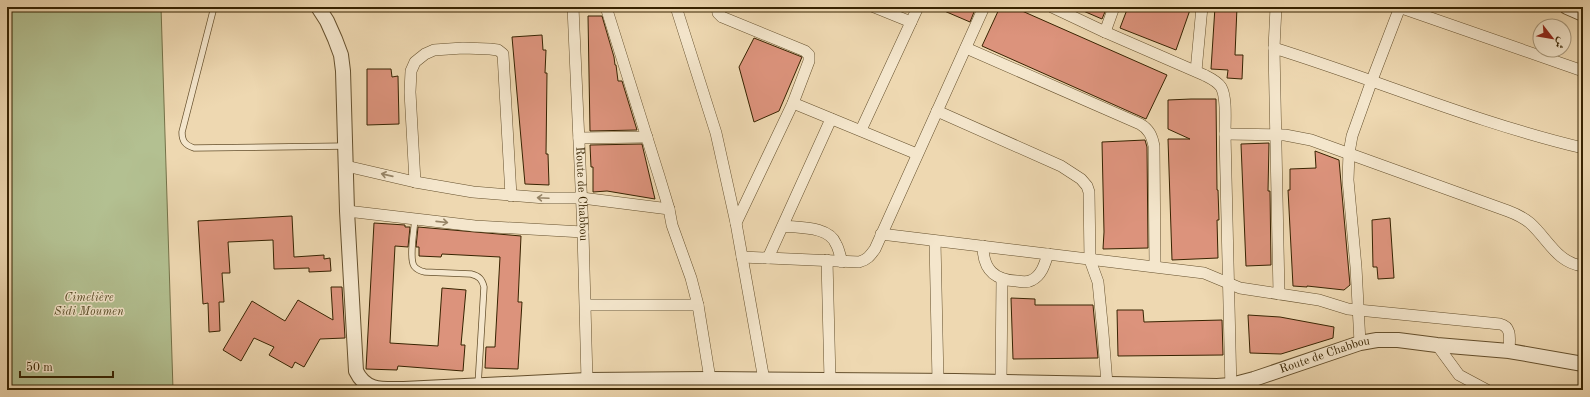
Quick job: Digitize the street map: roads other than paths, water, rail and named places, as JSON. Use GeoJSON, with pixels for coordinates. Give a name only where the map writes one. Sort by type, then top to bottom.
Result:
{"type":"FeatureCollection","features":[{"type":"Feature","properties":{"kind":"street"},"geometry":{"type":"LineString","coordinates":[[318,7],[327,21],[341,55],[344,91],[347,211],[475,226],[583,232]]}},
{"type":"Feature","properties":{"kind":"street","name":"Route de Chabbou"},"geometry":{"type":"LineString","coordinates":[[573,7],[582,198],[587,380]]}},
{"type":"Feature","properties":{"kind":"street"},"geometry":{"type":"LineString","coordinates":[[606,7],[669,209],[672,225],[684,254],[698,305],[710,379]]}},
{"type":"Feature","properties":{"kind":"street"},"geometry":{"type":"LineString","coordinates":[[676,7],[716,133],[736,223],[764,380]]}},
{"type":"Feature","properties":{"kind":"street"},"geometry":{"type":"LineString","coordinates":[[717,7],[718,13],[722,17],[808,53],[810,56],[793,103],[736,223]]}},
{"type":"Feature","properties":{"kind":"street"},"geometry":{"type":"LineString","coordinates":[[874,7],[911,22]]}},
{"type":"Feature","properties":{"kind":"street"},"geometry":{"type":"LineString","coordinates":[[861,130],[918,7]]}},
{"type":"Feature","properties":{"kind":"street"},"geometry":{"type":"LineString","coordinates":[[742,257],[827,260],[842,262],[859,262],[866,260],[875,249],[984,7]]}},
{"type":"Feature","properties":{"kind":"street"},"geometry":{"type":"LineString","coordinates":[[1052,7],[1105,32],[1196,71],[1215,81],[1222,88],[1226,134],[1231,387]]}},
{"type":"Feature","properties":{"kind":"street"},"geometry":{"type":"LineString","coordinates":[[1105,32],[1114,7]]}},
{"type":"Feature","properties":{"kind":"street"},"geometry":{"type":"LineString","coordinates":[[1196,71],[1202,7]]}},
{"type":"Feature","properties":{"kind":"street"},"geometry":{"type":"LineString","coordinates":[[1276,7],[1274,48],[1279,294]]}},
{"type":"Feature","properties":{"kind":"street"},"geometry":{"type":"LineString","coordinates":[[1360,343],[1356,267],[1348,180],[1348,153],[1352,136],[1400,7],[1583,71]]}},
{"type":"Feature","properties":{"kind":"street"},"geometry":{"type":"LineString","coordinates":[[1567,7],[1583,14]]}},
{"type":"Feature","properties":{"kind":"street"},"geometry":{"type":"LineString","coordinates":[[415,182],[410,92],[412,68],[419,59],[434,50],[463,48],[498,50],[503,54],[511,196]]}},
{"type":"Feature","properties":{"kind":"street"},"geometry":{"type":"LineString","coordinates":[[966,48],[1140,124],[1148,130],[1154,146],[1155,266]]}},
{"type":"Feature","properties":{"kind":"street"},"geometry":{"type":"LineString","coordinates":[[1274,48],[1372,80],[1448,109],[1583,148]]}},
{"type":"Feature","properties":{"kind":"street"},"geometry":{"type":"LineString","coordinates":[[793,103],[917,154]]}},
{"type":"Feature","properties":{"kind":"street"},"geometry":{"type":"LineString","coordinates":[[937,112],[1054,162],[1081,179],[1087,186],[1089,192],[1090,260],[1098,282],[1107,384]]}},
{"type":"Feature","properties":{"kind":"street"},"geometry":{"type":"LineString","coordinates":[[768,258],[831,119]]}},
{"type":"Feature","properties":{"kind":"street"},"geometry":{"type":"LineString","coordinates":[[1226,134],[1275,134],[1311,140],[1517,215],[1531,224],[1550,247],[1562,258],[1569,262],[1583,266]]}},
{"type":"Feature","properties":{"kind":"street"},"geometry":{"type":"LineString","coordinates":[[579,138],[647,137]]}},
{"type":"Feature","properties":{"kind":"street"},"geometry":{"type":"LineString","coordinates":[[346,166],[415,182],[472,192],[511,196],[582,198],[669,209]]}},
{"type":"Feature","properties":{"kind":"street","name":"Route de Chabbou"},"geometry":{"type":"LineString","coordinates":[[347,211],[356,371],[360,379],[365,384],[374,388],[404,390],[587,380],[710,379],[741,385],[764,380],[830,380],[938,381],[955,386],[1001,382],[1063,386],[1107,384],[1231,387],[1360,343],[1377,340],[1398,340],[1437,346],[1509,351],[1583,364]]}},
{"type":"Feature","properties":{"kind":"street"},"geometry":{"type":"LineString","coordinates":[[783,226],[826,233],[832,237],[836,244],[842,262]]}},
{"type":"Feature","properties":{"kind":"street"},"geometry":{"type":"LineString","coordinates":[[881,234],[1204,273],[1240,288],[1319,300],[1348,309],[1503,325],[1510,332],[1509,351]]}},
{"type":"Feature","properties":{"kind":"street"},"geometry":{"type":"LineString","coordinates":[[936,241],[938,381]]}},
{"type":"Feature","properties":{"kind":"street"},"geometry":{"type":"LineString","coordinates":[[983,246],[983,256],[987,267],[1002,280],[1026,282],[1033,280],[1044,267],[1048,254]]}},
{"type":"Feature","properties":{"kind":"street"},"geometry":{"type":"LineString","coordinates":[[827,260],[830,380]]}},
{"type":"Feature","properties":{"kind":"street"},"geometry":{"type":"LineString","coordinates":[[1001,382],[1002,280]]}},
{"type":"Feature","properties":{"kind":"street"},"geometry":{"type":"LineString","coordinates":[[586,305],[698,305]]}},
{"type":"Feature","properties":{"kind":"street"},"geometry":{"type":"LineString","coordinates":[[1437,346],[1458,376],[1487,390]]}},
{"type":"Feature","properties":{"kind":"lane"},"geometry":{"type":"LineString","coordinates":[[214,7],[182,132],[182,139],[187,146],[194,148],[346,146]]}},
{"type":"Feature","properties":{"kind":"lane"},"geometry":{"type":"LineString","coordinates":[[415,219],[412,258],[414,265],[418,270],[425,272],[471,274],[478,276],[482,281],[484,287],[478,385]]}},
{"type":"Feature","properties":{"kind":"park label","name":"Cimetière Sidi Moumen"},"geometry":{"type":"Point","coordinates":[89,305]}}]}
